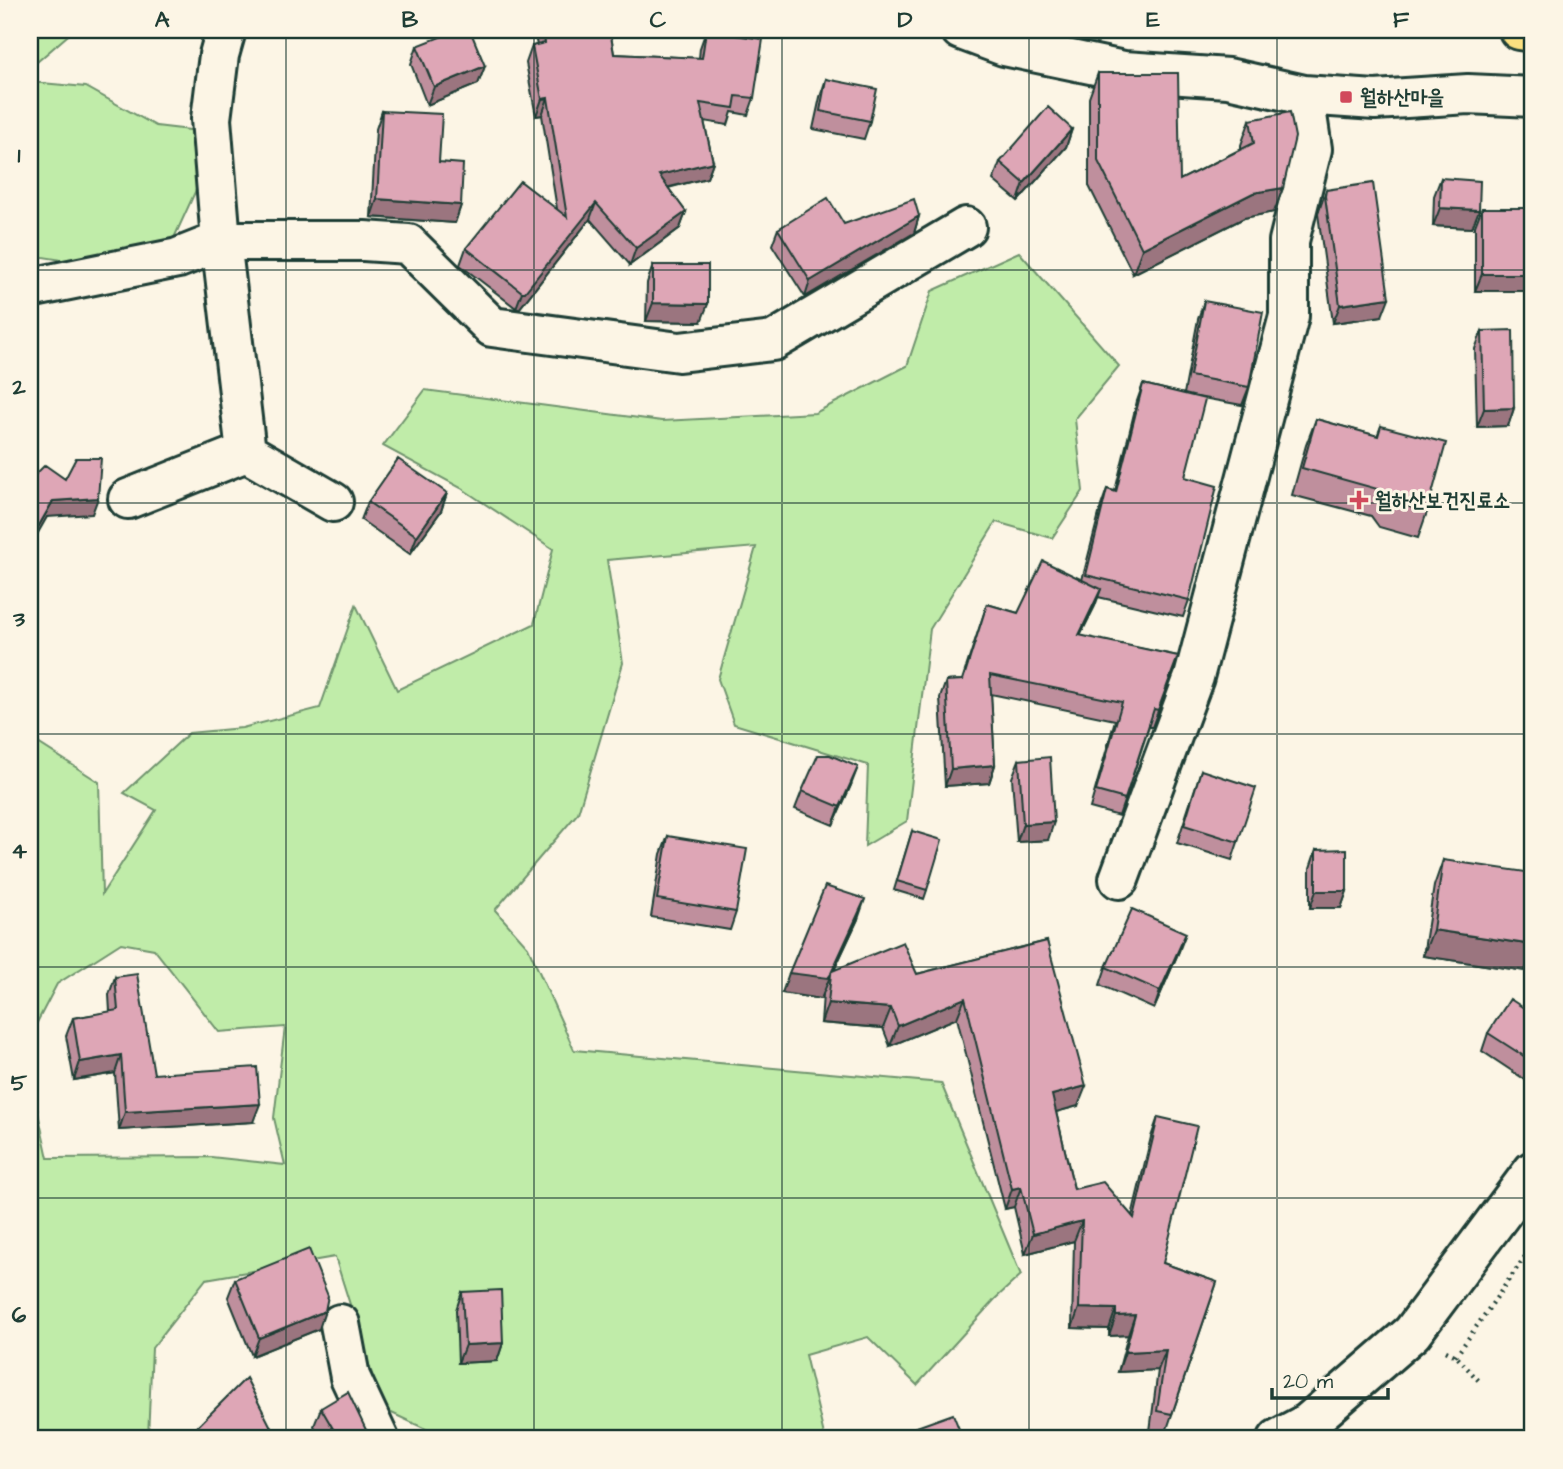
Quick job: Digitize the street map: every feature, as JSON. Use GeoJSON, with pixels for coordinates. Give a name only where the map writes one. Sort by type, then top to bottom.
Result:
{"type":"FeatureCollection","features":[{"type":"Feature","properties":{"kind":"main road"},"geometry":{"type":"LineString","coordinates":[[1519,30],[1533,32]]}},
{"type":"Feature","properties":{"kind":"street"},"geometry":{"type":"LineString","coordinates":[[226,30],[219,55],[211,119],[221,241],[246,452]]}},
{"type":"Feature","properties":{"kind":"street"},"geometry":{"type":"LineString","coordinates":[[961,30],[1004,46],[1079,45],[1124,71],[1228,78],[1304,95],[1375,100],[1468,94],[1533,97]]}},
{"type":"Feature","properties":{"kind":"street"},"geometry":{"type":"LineString","coordinates":[[1119,879],[1194,677],[1289,316],[1289,241],[1312,149],[1304,95]]}},
{"type":"Feature","properties":{"kind":"street"},"geometry":{"type":"LineString","coordinates":[[30,288],[178,258],[221,241],[364,241],[408,244],[492,327],[679,352],[773,341],[966,227]]}},
{"type":"Feature","properties":{"kind":"street"},"geometry":{"type":"LineString","coordinates":[[128,499],[246,452]]}},
{"type":"Feature","properties":{"kind":"street"},"geometry":{"type":"LineString","coordinates":[[246,452],[333,502]]}},
{"type":"Feature","properties":{"kind":"street"},"geometry":{"type":"LineString","coordinates":[[1278,1439],[1308,1423],[1412,1332],[1533,1171]]}},
{"type":"Feature","properties":{"kind":"street"},"geometry":{"type":"LineString","coordinates":[[340,1324],[350,1377],[379,1439]]}},
{"type":"Feature","properties":{"kind":"path"},"geometry":{"type":"LineString","coordinates":[[1456,1356],[1533,1245]]}},
{"type":"Feature","properties":{"kind":"green space"},"geometry":{"type":"Polygon","coordinates":[[[30,30],[74,30],[30,68],[30,30]]]}},
{"type":"Feature","properties":{"kind":"green space"},"geometry":{"type":"Polygon","coordinates":[[[30,82],[86,87],[156,126],[198,131],[206,168],[174,238],[119,269],[30,255],[30,82]]]}},
{"type":"Feature","properties":{"kind":"green space"},"geometry":{"type":"Polygon","coordinates":[[[1019,252],[1119,366],[1075,419],[1083,491],[1052,538],[996,522],[930,629],[907,821],[865,846],[868,765],[734,724],[718,679],[756,547],[607,560],[623,663],[578,813],[495,910],[528,947],[574,1050],[941,1083],[1021,1275],[996,1298],[917,1385],[868,1337],[805,1355],[825,1439],[725,1439],[699,1433],[670,1439],[447,1439],[383,1409],[335,1257],[206,1279],[152,1348],[148,1437],[145,1439],[30,1439],[30,1077],[48,1158],[211,1157],[285,1165],[274,1118],[285,1027],[219,1032],[154,949],[121,943],[57,984],[30,1036],[30,743],[38,743],[99,782],[102,894],[156,810],[124,793],[189,733],[242,728],[320,708],[356,605],[397,690],[534,624],[553,549],[461,488],[383,446],[425,390],[662,421],[815,413],[907,366],[932,291],[1019,252]]]}},
{"type":"Feature","properties":{"kind":"building"},"geometry":{"type":"Polygon","coordinates":[[[458,30],[470,30],[485,66],[434,87],[417,46],[458,30]]]}},
{"type":"Feature","properties":{"kind":"building"},"geometry":{"type":"Polygon","coordinates":[[[543,30],[610,30],[614,54],[702,58],[706,31],[763,39],[754,98],[736,96],[734,108],[700,103],[713,162],[659,175],[686,212],[636,248],[596,203],[525,292],[522,292],[466,248],[520,181],[567,217],[548,98],[542,99],[532,46],[545,43],[543,30]]]}},
{"type":"Feature","properties":{"kind":"building"},"geometry":{"type":"Polygon","coordinates":[[[1098,73],[1178,73],[1180,180],[1254,143],[1250,120],[1290,112],[1295,137],[1283,188],[1253,193],[1142,249],[1098,161],[1098,73]]]}},
{"type":"Feature","properties":{"kind":"building"},"geometry":{"type":"Polygon","coordinates":[[[826,79],[877,89],[870,121],[820,111],[826,79]]]}},
{"type":"Feature","properties":{"kind":"building"},"geometry":{"type":"Polygon","coordinates":[[[1048,107],[1072,129],[1024,183],[1000,162],[1048,107]]]}},
{"type":"Feature","properties":{"kind":"building"},"geometry":{"type":"Polygon","coordinates":[[[382,111],[442,114],[439,162],[463,164],[461,205],[377,199],[382,111]]]}},
{"type":"Feature","properties":{"kind":"building"},"geometry":{"type":"Polygon","coordinates":[[[1441,178],[1480,181],[1479,210],[1440,208],[1441,178]]]}},
{"type":"Feature","properties":{"kind":"building"},"geometry":{"type":"Polygon","coordinates":[[[1373,183],[1389,298],[1340,305],[1326,190],[1373,183]]]}},
{"type":"Feature","properties":{"kind":"building"},"geometry":{"type":"Polygon","coordinates":[[[828,198],[844,224],[914,199],[919,216],[810,281],[778,229],[828,198]]]}},
{"type":"Feature","properties":{"kind":"building"},"geometry":{"type":"Polygon","coordinates":[[[1482,208],[1533,208],[1533,274],[1482,274],[1482,208]]]}},
{"type":"Feature","properties":{"kind":"building"},"geometry":{"type":"Polygon","coordinates":[[[653,265],[708,265],[708,304],[653,303],[653,265]]]}},
{"type":"Feature","properties":{"kind":"building"},"geometry":{"type":"Polygon","coordinates":[[[1204,301],[1263,312],[1249,387],[1190,376],[1204,301]]]}},
{"type":"Feature","properties":{"kind":"building"},"geometry":{"type":"Polygon","coordinates":[[[1513,330],[1514,408],[1484,409],[1482,331],[1513,330]]]}},
{"type":"Feature","properties":{"kind":"building"},"geometry":{"type":"Polygon","coordinates":[[[1143,384],[1205,399],[1185,477],[1217,486],[1189,600],[1086,575],[1107,489],[1116,492],[1143,384]]]}},
{"type":"Feature","properties":{"kind":"building"},"geometry":{"type":"Polygon","coordinates":[[[1316,419],[1378,436],[1381,426],[1446,443],[1427,512],[1388,501],[1381,490],[1302,468],[1316,419]]]}},
{"type":"Feature","properties":{"kind":"building"},"geometry":{"type":"Polygon","coordinates":[[[76,458],[101,458],[98,498],[53,501],[30,541],[30,475],[33,477],[45,465],[65,479],[76,458]]]}},
{"type":"Feature","properties":{"kind":"building"},"geometry":{"type":"Polygon","coordinates":[[[398,459],[447,493],[417,536],[368,502],[398,459]]]}},
{"type":"Feature","properties":{"kind":"building"},"geometry":{"type":"Polygon","coordinates":[[[1043,561],[1101,589],[1079,635],[1178,656],[1158,710],[1154,709],[1125,799],[1096,791],[1122,702],[990,675],[995,765],[951,769],[946,681],[963,680],[987,604],[1018,613],[1043,561]]]}},
{"type":"Feature","properties":{"kind":"building"},"geometry":{"type":"Polygon","coordinates":[[[818,755],[830,755],[858,767],[840,807],[802,791],[818,755]]]}},
{"type":"Feature","properties":{"kind":"building"},"geometry":{"type":"Polygon","coordinates":[[[1050,757],[1054,822],[1023,824],[1019,760],[1050,757]]]}},
{"type":"Feature","properties":{"kind":"building"},"geometry":{"type":"Polygon","coordinates":[[[1201,770],[1256,788],[1238,842],[1184,825],[1201,770]]]}},
{"type":"Feature","properties":{"kind":"building"},"geometry":{"type":"Polygon","coordinates":[[[912,831],[942,840],[927,890],[897,881],[912,831]]]}},
{"type":"Feature","properties":{"kind":"building"},"geometry":{"type":"Polygon","coordinates":[[[668,836],[747,849],[736,912],[657,899],[668,836]]]}},
{"type":"Feature","properties":{"kind":"building"},"geometry":{"type":"Polygon","coordinates":[[[1347,849],[1347,891],[1316,891],[1316,850],[1347,849]]]}},
{"type":"Feature","properties":{"kind":"building"},"geometry":{"type":"Polygon","coordinates":[[[1443,860],[1533,873],[1533,945],[1433,930],[1443,860]]]}},
{"type":"Feature","properties":{"kind":"building"},"geometry":{"type":"Polygon","coordinates":[[[825,886],[865,899],[832,971],[903,942],[917,974],[1047,941],[1086,1086],[1052,1095],[1074,1189],[1103,1182],[1134,1218],[1158,1117],[1197,1126],[1163,1263],[1217,1282],[1172,1414],[1157,1411],[1166,1350],[1125,1352],[1135,1315],[1116,1316],[1116,1309],[1079,1308],[1082,1221],[1033,1234],[1021,1187],[1012,1189],[965,998],[898,1026],[891,1008],[828,1003],[831,974],[828,978],[789,973],[825,886]]]}},
{"type":"Feature","properties":{"kind":"building"},"geometry":{"type":"Polygon","coordinates":[[[1132,909],[1186,933],[1160,991],[1106,967],[1132,909]]]}},
{"type":"Feature","properties":{"kind":"building"},"geometry":{"type":"Polygon","coordinates":[[[137,974],[154,1074],[257,1067],[260,1104],[125,1112],[121,1055],[80,1062],[73,1018],[118,1010],[115,977],[137,974]]]}},
{"type":"Feature","properties":{"kind":"building"},"geometry":{"type":"Polygon","coordinates":[[[1510,999],[1533,1014],[1533,1062],[1488,1033],[1510,999]]]}},
{"type":"Feature","properties":{"kind":"building"},"geometry":{"type":"Polygon","coordinates":[[[309,1249],[328,1296],[325,1311],[259,1338],[235,1279],[309,1249]]]}},
{"type":"Feature","properties":{"kind":"building"},"geometry":{"type":"Polygon","coordinates":[[[501,1290],[503,1343],[465,1345],[462,1292],[501,1290]]]}},
{"type":"Feature","properties":{"kind":"building"},"geometry":{"type":"Polygon","coordinates":[[[246,1378],[277,1439],[185,1439],[246,1378]]]}},
{"type":"Feature","properties":{"kind":"building"},"geometry":{"type":"Polygon","coordinates":[[[348,1392],[366,1430],[375,1439],[339,1439],[321,1408],[348,1392]]]}},
{"type":"Feature","properties":{"kind":"building"},"geometry":{"type":"Polygon","coordinates":[[[953,1414],[963,1439],[883,1439],[953,1414]]]}},
{"type":"Feature","properties":{"kind":"place","name":"월하산마을"},"geometry":{"type":"Point","coordinates":[1346,97]}},
{"type":"Feature","properties":{"kind":"place","name":"월하산보건진료소"},"geometry":{"type":"Point","coordinates":[1359,500]}}]}
